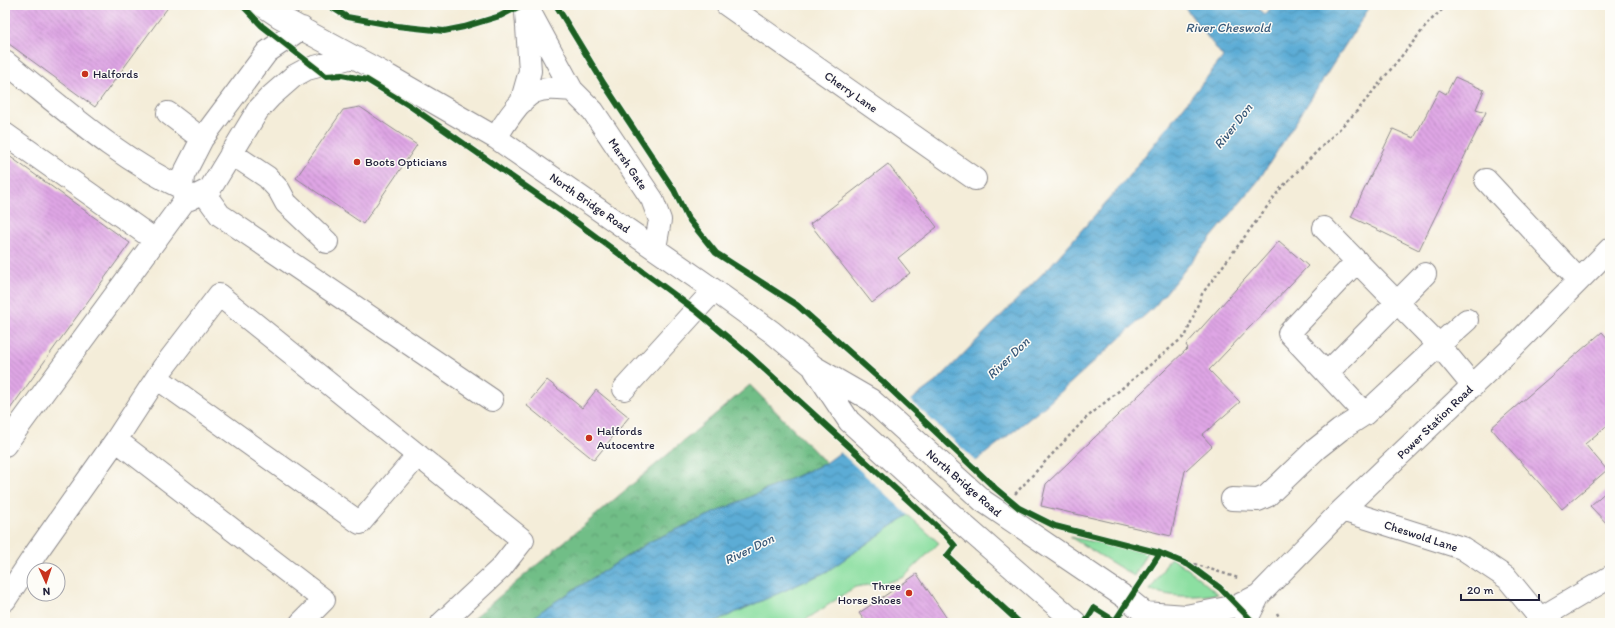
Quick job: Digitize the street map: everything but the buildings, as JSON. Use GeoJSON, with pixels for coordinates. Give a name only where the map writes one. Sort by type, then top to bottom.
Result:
{"type":"FeatureCollection","features":[{"type":"Feature","properties":{"kind":"street","name":"North Bridge Road"},"geometry":{"type":"LineString","coordinates":[[262,5],[280,17],[354,57],[496,138],[714,290],[772,332],[814,367],[871,400],[983,501],[1129,600],[1151,618]]}},
{"type":"Feature","properties":{"kind":"street","name":"North Bridge Road"},"geometry":{"type":"LineString","coordinates":[[283,5],[302,28]]}},
{"type":"Feature","properties":{"kind":"street","name":"Marsh Gate"},"geometry":{"type":"LineString","coordinates":[[526,5],[572,90],[593,111],[652,199],[660,220],[655,248]]}},
{"type":"Feature","properties":{"kind":"street","name":"Marsh Gate"},"geometry":{"type":"LineString","coordinates":[[521,104],[530,71],[526,5]]}},
{"type":"Feature","properties":{"kind":"street","name":"Cherry Lane"},"geometry":{"type":"LineString","coordinates":[[727,5],[975,179]]}},
{"type":"Feature","properties":{"kind":"street"},"geometry":{"type":"LineString","coordinates":[[190,194],[183,176],[202,139],[267,52],[302,28]]}},
{"type":"Feature","properties":{"kind":"street"},"geometry":{"type":"LineString","coordinates":[[5,445],[190,194],[210,189],[258,110],[294,76],[307,69],[354,57]]}},
{"type":"Feature","properties":{"kind":"street"},"geometry":{"type":"LineString","coordinates":[[5,62],[116,149],[156,176],[190,194],[220,214],[492,400]]}},
{"type":"Feature","properties":{"kind":"street","name":"Marsh Gate"},"geometry":{"type":"LineString","coordinates":[[496,138],[505,123],[521,104],[534,92],[552,88],[572,90]]}},
{"type":"Feature","properties":{"kind":"street"},"geometry":{"type":"LineString","coordinates":[[168,113],[202,139],[221,140],[236,136],[246,129]]}},
{"type":"Feature","properties":{"kind":"street"},"geometry":{"type":"LineString","coordinates":[[5,134],[156,240]]}},
{"type":"Feature","properties":{"kind":"street"},"geometry":{"type":"LineString","coordinates":[[231,153],[267,177],[279,190],[286,203],[327,242]]}},
{"type":"Feature","properties":{"kind":"street"},"geometry":{"type":"LineString","coordinates":[[1486,180],[1579,280]]}},
{"type":"Feature","properties":{"kind":"street"},"geometry":{"type":"LineString","coordinates":[[1324,228],[1439,345],[1472,386]]}},
{"type":"Feature","properties":{"kind":"street","name":"Power Station Road"},"geometry":{"type":"LineString","coordinates":[[1151,618],[1186,616],[1237,606],[1259,594],[1342,510],[1472,386],[1610,249]]}},
{"type":"Feature","properties":{"kind":"street"},"geometry":{"type":"LineString","coordinates":[[1357,261],[1289,333],[1365,414]]}},
{"type":"Feature","properties":{"kind":"street"},"geometry":{"type":"LineString","coordinates":[[1327,373],[1398,303],[1425,274]]}},
{"type":"Feature","properties":{"kind":"street"},"geometry":{"type":"LineString","coordinates":[[624,389],[714,290]]}},
{"type":"Feature","properties":{"kind":"street"},"geometry":{"type":"LineString","coordinates":[[5,600],[157,378],[219,295],[523,540],[501,568],[442,623]]}},
{"type":"Feature","properties":{"kind":"street"},"geometry":{"type":"LineString","coordinates":[[1232,499],[1258,500],[1267,496],[1316,449],[1340,430],[1365,414],[1467,320]]}},
{"type":"Feature","properties":{"kind":"street","name":"North Bridge Road"},"geometry":{"type":"LineString","coordinates":[[814,367],[849,421],[960,522],[1076,623]]}},
{"type":"Feature","properties":{"kind":"street"},"geometry":{"type":"LineString","coordinates":[[157,378],[360,523],[418,455]]}},
{"type":"Feature","properties":{"kind":"street"},"geometry":{"type":"LineString","coordinates":[[116,440],[324,600],[301,623]]}},
{"type":"Feature","properties":{"kind":"street","name":"Cheswold Lane"},"geometry":{"type":"LineString","coordinates":[[1342,510],[1462,548],[1508,578],[1542,621]]}},
{"type":"Feature","properties":{"kind":"street"},"geometry":{"type":"LineString","coordinates":[[1542,621],[1610,577]]}},
{"type":"Feature","properties":{"kind":"street","name":"Power Station Road"},"geometry":{"type":"LineString","coordinates":[[1245,623],[1259,594]]}},
{"type":"Feature","properties":{"kind":"path"},"geometry":{"type":"LineString","coordinates":[[1015,495],[1085,419],[1186,335],[1202,294],[1281,188],[1357,111],[1430,22],[1447,5]]}},
{"type":"Feature","properties":{"kind":"path"},"geometry":{"type":"LineString","coordinates":[[1152,551],[1158,556],[1189,565],[1201,574]]}},
{"type":"Feature","properties":{"kind":"path"},"geometry":{"type":"LineString","coordinates":[[1158,556],[1245,580],[1277,612],[1282,623]]}},
{"type":"Feature","properties":{"kind":"green space"},"geometry":{"type":"Polygon","coordinates":[[[750,385],[826,463],[651,541],[542,610],[529,623],[468,623],[750,385]]]}},
{"type":"Feature","properties":{"kind":"green space"},"geometry":{"type":"Polygon","coordinates":[[[908,515],[939,543],[904,577],[889,582],[855,587],[801,623],[712,623],[826,572],[908,515]]]}},
{"type":"Feature","properties":{"kind":"green space"},"geometry":{"type":"Polygon","coordinates":[[[1070,537],[1147,552],[1134,576],[1070,537]]]}},
{"type":"Feature","properties":{"kind":"green space"},"geometry":{"type":"Polygon","coordinates":[[[1171,557],[1218,594],[1201,596],[1175,596],[1150,590],[1171,557]]]}},
{"type":"Feature","properties":{"kind":"water"},"geometry":{"type":"Polygon","coordinates":[[[1183,5],[1256,5],[1265,15],[1273,5],[1371,5],[1258,181],[1154,307],[1044,407],[908,515],[826,572],[712,623],[529,623],[542,610],[651,541],[826,463],[938,380],[1051,265],[1123,183],[1223,57],[1183,5]]]}},
{"type":"Feature","properties":{"kind":"pier"},"geometry":{"type":"Polygon","coordinates":[[[909,399],[977,462],[909,516],[839,451],[909,399]]]}},
{"type":"Feature","properties":{"kind":"cycle path"},"geometry":{"type":"LineString","coordinates":[[242,5],[262,26],[326,76],[342,75],[367,80],[410,106],[568,216],[695,310],[750,356],[945,534],[955,546],[947,556],[1020,623]]}},
{"type":"Feature","properties":{"kind":"cycle path"},"geometry":{"type":"LineString","coordinates":[[328,5],[347,17],[397,26],[444,31],[464,27],[500,16],[522,5]]}},
{"type":"Feature","properties":{"kind":"cycle path"},"geometry":{"type":"LineString","coordinates":[[556,5],[604,84],[674,190],[687,217],[716,253],[797,305],[882,381],[995,488],[1019,508],[1055,526],[1160,553],[1189,565],[1220,588],[1254,623]]}},
{"type":"Feature","properties":{"kind":"cycle path"},"geometry":{"type":"LineString","coordinates":[[1085,623],[1094,608],[1115,621],[1160,553]]}},
{"type":"Feature","properties":{"kind":"place","name":"Halfords"},"geometry":{"type":"Point","coordinates":[85,74]}},
{"type":"Feature","properties":{"kind":"place","name":"Boots Opticians"},"geometry":{"type":"Point","coordinates":[357,162]}},
{"type":"Feature","properties":{"kind":"place","name":"Halfords Autocentre"},"geometry":{"type":"Point","coordinates":[589,438]}},
{"type":"Feature","properties":{"kind":"place","name":"Three Horse Shoes"},"geometry":{"type":"Point","coordinates":[909,593]}},
{"type":"Feature","properties":{"kind":"water label","name":"River Cheswold"},"geometry":{"type":"Point","coordinates":[1228,27]}},
{"type":"Feature","properties":{"kind":"water label","name":"River Don"},"geometry":{"type":"Point","coordinates":[1233,126]}},
{"type":"Feature","properties":{"kind":"water label","name":"River Don"},"geometry":{"type":"Point","coordinates":[1008,358]}},
{"type":"Feature","properties":{"kind":"water label","name":"River Don"},"geometry":{"type":"Point","coordinates":[749,549]}}]}
